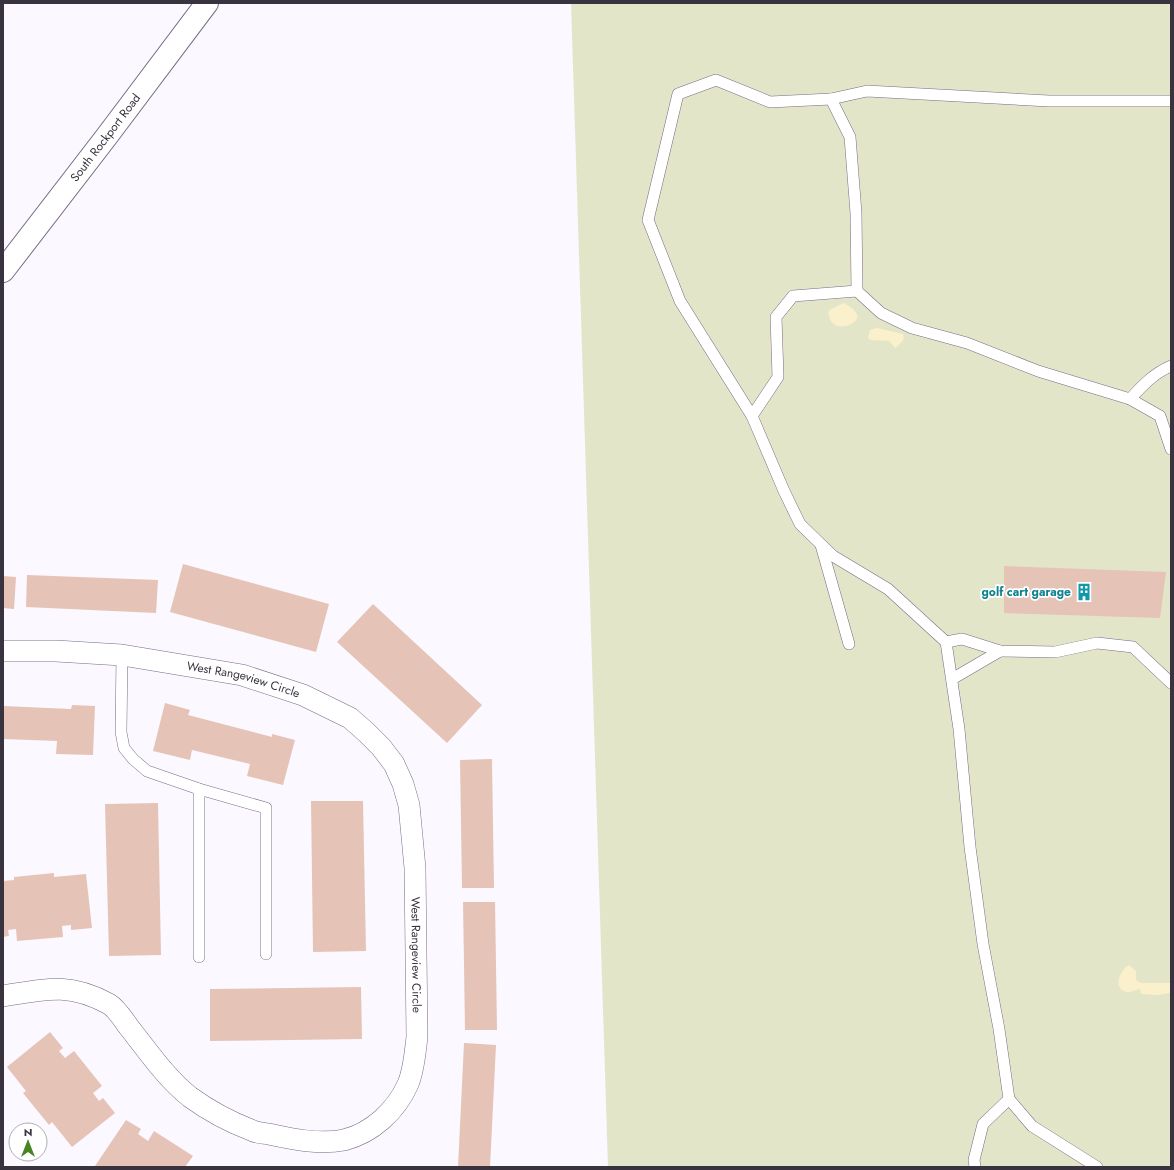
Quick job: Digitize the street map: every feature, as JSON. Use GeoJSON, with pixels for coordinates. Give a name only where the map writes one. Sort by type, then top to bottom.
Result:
{"type":"FeatureCollection","features":[{"type":"Feature","properties":{"kind":"street","name":"South Rockport Road"},"geometry":{"type":"LineString","coordinates":[[3,271],[207,3]]}},
{"type":"Feature","properties":{"kind":"street","name":"West Rangeview Circle"},"geometry":{"type":"LineString","coordinates":[[3,650],[56,651],[122,655],[242,675],[303,695],[350,718],[381,747],[394,764],[403,784],[409,805],[415,868],[417,1037],[414,1060],[408,1084],[398,1102],[384,1118],[362,1134],[343,1140],[322,1142],[287,1138],[252,1131],[220,1116],[190,1097],[174,1083],[111,1005],[96,997],[79,991],[61,989],[41,989],[3,996]]}},
{"type":"Feature","properties":{"kind":"lane"},"geometry":{"type":"LineString","coordinates":[[1097,1167],[1032,1126],[1008,1099],[999,1029],[983,944],[970,847],[959,729],[946,642],[888,589],[833,556],[800,524],[784,491],[752,416],[680,301],[648,220],[678,94],[716,80],[770,102],[831,99],[867,91],[1049,101],[1171,101]]}},
{"type":"Feature","properties":{"kind":"lane"},"geometry":{"type":"LineString","coordinates":[[831,99],[850,138],[856,213],[857,291]]}},
{"type":"Feature","properties":{"kind":"lane"},"geometry":{"type":"LineString","coordinates":[[752,416],[778,377],[776,317],[793,296],[857,291],[882,313],[912,328],[967,343],[1038,371],[1130,399],[1160,416],[1171,449]]}},
{"type":"Feature","properties":{"kind":"lane"},"geometry":{"type":"LineString","coordinates":[[1130,399],[1146,381],[1171,366]]}},
{"type":"Feature","properties":{"kind":"lane"},"geometry":{"type":"LineString","coordinates":[[821,544],[849,644]]}},
{"type":"Feature","properties":{"kind":"lane"},"geometry":{"type":"LineString","coordinates":[[946,642],[962,639],[1000,651],[1054,652],[1097,643],[1134,647],[1171,682]]}},
{"type":"Feature","properties":{"kind":"lane"},"geometry":{"type":"LineString","coordinates":[[952,679],[1000,651]]}},
{"type":"Feature","properties":{"kind":"lane"},"geometry":{"type":"LineString","coordinates":[[122,655],[121,732],[124,748],[133,760],[147,771],[199,789],[266,808],[266,954]]}},
{"type":"Feature","properties":{"kind":"lane"},"geometry":{"type":"LineString","coordinates":[[199,789],[199,957]]}},
{"type":"Feature","properties":{"kind":"lane"},"geometry":{"type":"LineString","coordinates":[[975,1167],[974,1160],[983,1124],[1008,1099]]}},
{"type":"Feature","properties":{"kind":"green space"},"geometry":{"type":"Polygon","coordinates":[[[571,3],[1166,3],[1171,5],[1171,1167],[608,1167],[571,3]]]}},
{"type":"Feature","properties":{"kind":"sand"},"geometry":{"type":"Polygon","coordinates":[[[844,303],[853,309],[858,316],[850,325],[838,326],[831,321],[828,312],[844,303]]]}},
{"type":"Feature","properties":{"kind":"sand"},"geometry":{"type":"Polygon","coordinates":[[[877,328],[903,334],[904,339],[895,348],[889,341],[871,340],[868,338],[870,330],[877,328]]]}},
{"type":"Feature","properties":{"kind":"sand"},"geometry":{"type":"Polygon","coordinates":[[[1129,965],[1136,971],[1136,980],[1141,983],[1171,983],[1171,992],[1153,995],[1141,994],[1140,989],[1130,992],[1124,991],[1119,985],[1119,978],[1123,970],[1129,965]]]}},
{"type":"Feature","properties":{"kind":"building"},"geometry":{"type":"Polygon","coordinates":[[[183,564],[329,604],[316,652],[170,612],[183,564]]]}},
{"type":"Feature","properties":{"kind":"building","name":"golf cart garage"},"geometry":{"type":"Polygon","coordinates":[[[1004,566],[1166,572],[1160,618],[1004,613],[1004,566]]]}},
{"type":"Feature","properties":{"kind":"building"},"geometry":{"type":"Polygon","coordinates":[[[27,575],[158,580],[156,613],[26,607],[27,575]]]}},
{"type":"Feature","properties":{"kind":"building"},"geometry":{"type":"Polygon","coordinates":[[[3,576],[16,577],[14,609],[3,608],[3,576]]]}},
{"type":"Feature","properties":{"kind":"building"},"geometry":{"type":"Polygon","coordinates":[[[373,604],[482,705],[447,743],[337,642],[373,604]]]}},
{"type":"Feature","properties":{"kind":"building"},"geometry":{"type":"Polygon","coordinates":[[[165,703],[190,710],[188,715],[272,737],[272,734],[295,740],[283,785],[247,776],[250,764],[192,750],[190,760],[153,751],[165,703]]]}},
{"type":"Feature","properties":{"kind":"building"},"geometry":{"type":"Polygon","coordinates":[[[72,705],[95,706],[93,755],[56,754],[57,741],[3,739],[3,706],[71,709],[72,705]]]}},
{"type":"Feature","properties":{"kind":"building"},"geometry":{"type":"Polygon","coordinates":[[[492,759],[494,888],[462,888],[460,760],[492,759]]]}},
{"type":"Feature","properties":{"kind":"building"},"geometry":{"type":"Polygon","coordinates":[[[311,801],[363,801],[366,951],[313,952],[311,801]]]}},
{"type":"Feature","properties":{"kind":"building"},"geometry":{"type":"Polygon","coordinates":[[[158,803],[161,955],[109,956],[105,804],[158,803]]]}},
{"type":"Feature","properties":{"kind":"building"},"geometry":{"type":"Polygon","coordinates":[[[54,873],[54,877],[86,874],[92,928],[71,930],[71,925],[62,926],[63,937],[17,941],[16,929],[8,930],[9,936],[3,937],[3,881],[14,880],[14,877],[54,873]]]}},
{"type":"Feature","properties":{"kind":"building"},"geometry":{"type":"Polygon","coordinates":[[[463,902],[495,902],[497,1030],[465,1030],[463,902]]]}},
{"type":"Feature","properties":{"kind":"building"},"geometry":{"type":"Polygon","coordinates":[[[361,987],[362,1039],[210,1041],[210,989],[361,987]]]}},
{"type":"Feature","properties":{"kind":"building"},"geometry":{"type":"Polygon","coordinates":[[[50,1032],[63,1048],[59,1051],[65,1058],[74,1051],[102,1086],[93,1093],[99,1101],[103,1098],[115,1113],[72,1147],[52,1122],[49,1125],[23,1093],[26,1091],[7,1067],[50,1032]]]}},
{"type":"Feature","properties":{"kind":"building"},"geometry":{"type":"Polygon","coordinates":[[[464,1043],[496,1045],[490,1167],[458,1167],[464,1043]]]}},
{"type":"Feature","properties":{"kind":"building"},"geometry":{"type":"Polygon","coordinates":[[[126,1120],[141,1129],[138,1134],[148,1141],[154,1131],[193,1156],[185,1167],[96,1167],[95,1166],[126,1120]]]}},
{"type":"Feature","properties":{"kind":"place","name":"golf cart garage"},"geometry":{"type":"Point","coordinates":[1084,592]}}]}
